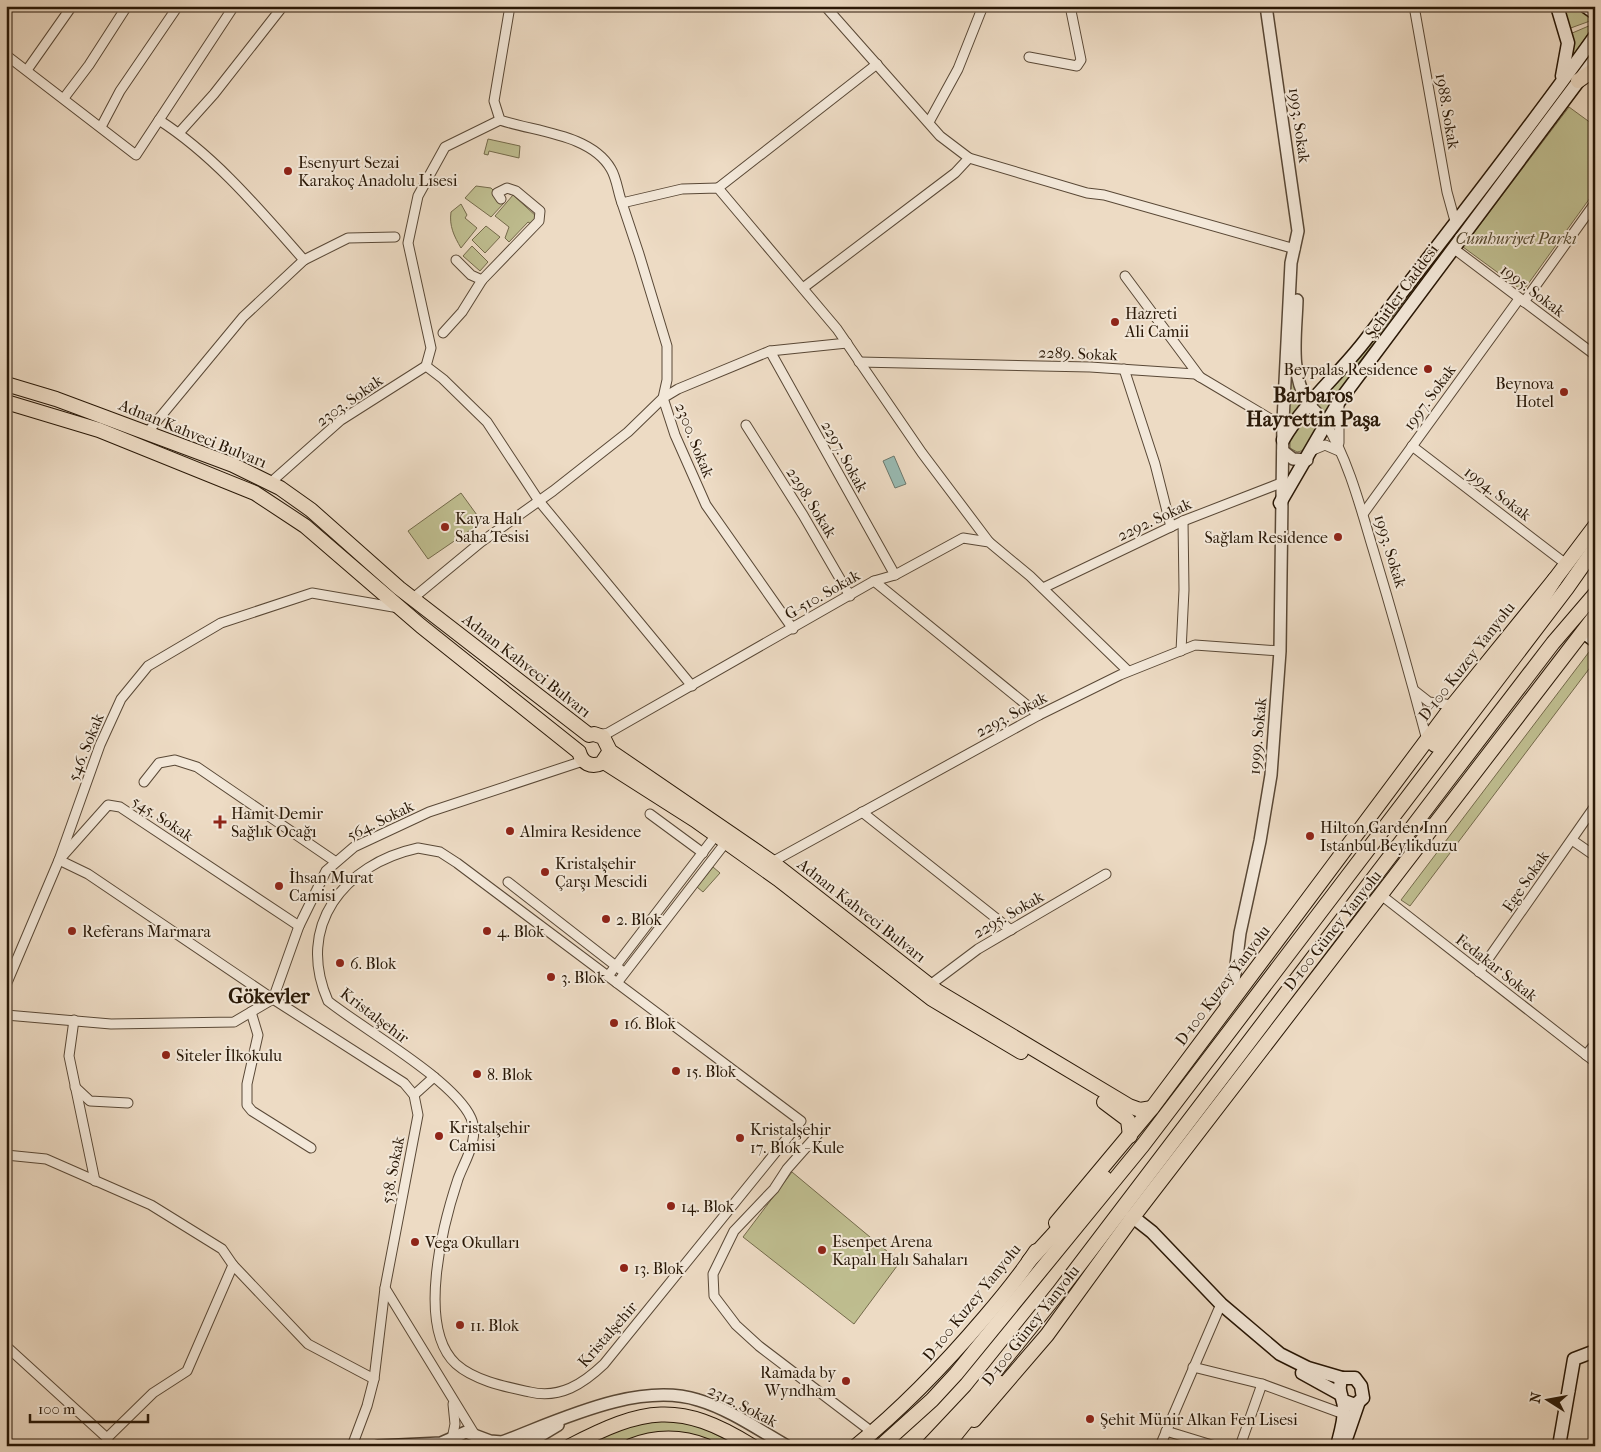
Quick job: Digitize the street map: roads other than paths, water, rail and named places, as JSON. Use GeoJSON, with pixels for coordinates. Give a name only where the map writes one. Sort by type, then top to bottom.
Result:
{"type":"FeatureCollection","features":[{"type":"Feature","properties":{"kind":"main road"},"geometry":{"type":"LineString","coordinates":[[1557,6],[1562,16],[1568,43],[1565,67],[1559,87]]}},
{"type":"Feature","properties":{"kind":"main road"},"geometry":{"type":"LineString","coordinates":[[1585,6],[1595,13]]}},
{"type":"Feature","properties":{"kind":"main road","name":"Şehitler Caddesi"},"geometry":{"type":"LineString","coordinates":[[1282,446],[1292,424],[1365,340],[1559,87],[1595,36]]}},
{"type":"Feature","properties":{"kind":"main road","name":"Şehitler Caddesi"},"geometry":{"type":"LineString","coordinates":[[1280,503],[1340,401],[1595,58]]}},
{"type":"Feature","properties":{"kind":"main road"},"geometry":{"type":"LineString","coordinates":[[1578,81],[1595,69]]}},
{"type":"Feature","properties":{"kind":"main road","name":"Adnan Kahveci Bulvarı"},"geometry":{"type":"LineString","coordinates":[[6,384],[56,399],[233,465],[270,483],[311,510],[412,599],[594,735],[607,741],[607,756]]}},
{"type":"Feature","properties":{"kind":"main road","name":"Adnan Kahveci Bulvarı"},"geometry":{"type":"LineString","coordinates":[[6,402],[91,427],[255,493],[306,526],[399,608],[581,756]]}},
{"type":"Feature","properties":{"kind":"main road","name":"D-100 Kuzey Yanyolu"},"geometry":{"type":"LineString","coordinates":[[856,1446],[939,1371],[1029,1261],[1040,1243],[1072,1203],[1130,1136],[1218,1017],[1345,852],[1453,705],[1555,580],[1595,526]]}},
{"type":"Feature","properties":{"kind":"main road"},"geometry":{"type":"LineString","coordinates":[[881,1446],[927,1405],[956,1374],[1118,1176],[1595,548]]}},
{"type":"Feature","properties":{"kind":"main road"},"geometry":{"type":"LineString","coordinates":[[1420,780],[1434,746],[1527,623],[1555,580]]}},
{"type":"Feature","properties":{"kind":"main road"},"geometry":{"type":"LineString","coordinates":[[923,1446],[940,1443],[976,1394],[1058,1293],[1506,706],[1595,594]]}},
{"type":"Feature","properties":{"kind":"main road"},"geometry":{"type":"LineString","coordinates":[[399,608],[412,599]]}},
{"type":"Feature","properties":{"kind":"main road"},"geometry":{"type":"LineString","coordinates":[[1506,706],[1525,688],[1595,608]]}},
{"type":"Feature","properties":{"kind":"main road"},"geometry":{"type":"LineString","coordinates":[[1590,626],[1595,640]]}},
{"type":"Feature","properties":{"kind":"main road","name":"D-100 Güney Yanyolu"},"geometry":{"type":"LineString","coordinates":[[940,1443],[991,1403],[1025,1362],[1136,1220],[1381,895],[1590,626]]}},
{"type":"Feature","properties":{"kind":"main road"},"geometry":{"type":"LineString","coordinates":[[594,735],[581,742],[581,756],[592,765],[607,756]]}},
{"type":"Feature","properties":{"kind":"main road","name":"Adnan Kahveci Bulvarı"},"geometry":{"type":"LineString","coordinates":[[607,756],[721,839],[768,866]]}},
{"type":"Feature","properties":{"kind":"main road","name":"Adnan Kahveci Bulvarı"},"geometry":{"type":"LineString","coordinates":[[607,756],[768,866],[926,989],[1116,1109],[1128,1120],[1130,1136]]}},
{"type":"Feature","properties":{"kind":"main road","name":"Adnan Kahveci Bulvarı"},"geometry":{"type":"LineString","coordinates":[[926,989],[1116,1099],[1137,1110],[1152,1108]]}},
{"type":"Feature","properties":{"kind":"main road"},"geometry":{"type":"LineString","coordinates":[[1029,1261],[1053,1237],[1133,1144],[1176,1101]]}},
{"type":"Feature","properties":{"kind":"main road"},"geometry":{"type":"LineString","coordinates":[[1136,1220],[1220,1306],[1278,1358],[1342,1405],[1358,1404]]}},
{"type":"Feature","properties":{"kind":"main road"},"geometry":{"type":"LineString","coordinates":[[1220,1306],[1280,1354],[1308,1368],[1342,1378],[1350,1377],[1359,1381],[1363,1393],[1345,1446]]}},
{"type":"Feature","properties":{"kind":"main road"},"geometry":{"type":"LineString","coordinates":[[1559,1446],[1574,1359],[1595,1351]]}},
{"type":"Feature","properties":{"kind":"main road"},"geometry":{"type":"LineString","coordinates":[[1337,1446],[1342,1405],[1338,1388],[1342,1378]]}},
{"type":"Feature","properties":{"kind":"main road"},"geometry":{"type":"LineString","coordinates":[[570,1446],[620,1421],[643,1415],[678,1414],[708,1422],[752,1446]]}},
{"type":"Feature","properties":{"kind":"main road"},"geometry":{"type":"LineString","coordinates":[[631,1446],[652,1439],[668,1438],[690,1440],[706,1446]]}},
{"type":"Feature","properties":{"kind":"street"},"geometry":{"type":"LineString","coordinates":[[6,11],[10,6]]}},
{"type":"Feature","properties":{"kind":"street"},"geometry":{"type":"LineString","coordinates":[[26,70],[72,6]]}},
{"type":"Feature","properties":{"kind":"street"},"geometry":{"type":"LineString","coordinates":[[64,98],[127,6]]}},
{"type":"Feature","properties":{"kind":"street"},"geometry":{"type":"LineString","coordinates":[[101,127],[120,91],[178,6]]}},
{"type":"Feature","properties":{"kind":"street"},"geometry":{"type":"LineString","coordinates":[[6,55],[136,155],[234,6]]}},
{"type":"Feature","properties":{"kind":"street"},"geometry":{"type":"LineString","coordinates":[[179,133],[214,94],[283,6]]}},
{"type":"Feature","properties":{"kind":"street"},"geometry":{"type":"LineString","coordinates":[[500,120],[494,102],[510,6]]}},
{"type":"Feature","properties":{"kind":"street"},"geometry":{"type":"LineString","coordinates":[[825,6],[940,136],[969,158],[1087,193],[1104,195],[1295,249]]}},
{"type":"Feature","properties":{"kind":"street"},"geometry":{"type":"LineString","coordinates":[[929,122],[958,70],[983,6]]}},
{"type":"Feature","properties":{"kind":"street"},"geometry":{"type":"LineString","coordinates":[[1029,57],[1077,66],[1082,60],[1070,6]]}},
{"type":"Feature","properties":{"kind":"street","name":"1993. Sokak"},"geometry":{"type":"LineString","coordinates":[[1266,6],[1298,231],[1292,263],[1282,446]]}},
{"type":"Feature","properties":{"kind":"street","name":"1988. Sokak"},"geometry":{"type":"LineString","coordinates":[[1414,6],[1447,192],[1455,221]]}},
{"type":"Feature","properties":{"kind":"street"},"geometry":{"type":"LineString","coordinates":[[622,203],[682,189],[718,188],[877,64]]}},
{"type":"Feature","properties":{"kind":"street"},"geometry":{"type":"LineString","coordinates":[[159,120],[179,133],[249,197],[304,260]]}},
{"type":"Feature","properties":{"kind":"street"},"geometry":{"type":"LineString","coordinates":[[412,599],[481,542],[539,501],[628,432],[662,398],[668,380],[667,346],[640,254],[612,170],[600,155],[586,145],[500,120],[445,147],[418,196],[408,242],[431,348],[426,366],[444,378],[487,422],[539,501],[692,686]]}},
{"type":"Feature","properties":{"kind":"street"},"geometry":{"type":"LineString","coordinates":[[803,288],[955,173],[969,158]]}},
{"type":"Feature","properties":{"kind":"street"},"geometry":{"type":"LineString","coordinates":[[443,333],[462,312],[482,280],[539,221],[540,211],[516,191],[507,188],[497,193],[501,199]]}},
{"type":"Feature","properties":{"kind":"street"},"geometry":{"type":"LineString","coordinates":[[718,188],[803,288],[846,343],[922,453],[989,542],[1043,588],[1128,672]]}},
{"type":"Feature","properties":{"kind":"street","name":"1997. Sokak"},"geometry":{"type":"LineString","coordinates":[[1363,514],[1595,203]]}},
{"type":"Feature","properties":{"kind":"street"},"geometry":{"type":"LineString","coordinates":[[147,433],[244,317],[304,260],[348,238],[395,237]]}},
{"type":"Feature","properties":{"kind":"street","name":"1995. Sokak"},"geometry":{"type":"LineString","coordinates":[[1453,248],[1595,355]]}},
{"type":"Feature","properties":{"kind":"street","name":"1993. Sokak"},"geometry":{"type":"LineString","coordinates":[[1295,249],[1298,268],[1295,369],[1309,405],[1316,409],[1326,424],[1339,451],[1363,514],[1415,691],[1427,740]]}},
{"type":"Feature","properties":{"kind":"street"},"geometry":{"type":"LineString","coordinates":[[456,260],[471,275],[482,280]]}},
{"type":"Feature","properties":{"kind":"street"},"geometry":{"type":"LineString","coordinates":[[1125,276],[1200,377]]}},
{"type":"Feature","properties":{"kind":"street","name":"2300. Sokak"},"geometry":{"type":"LineString","coordinates":[[793,629],[706,506],[675,435],[662,398],[678,389],[770,351],[846,343]]}},
{"type":"Feature","properties":{"kind":"street","name":"2297. Sokak"},"geometry":{"type":"LineString","coordinates":[[770,351],[895,575]]}},
{"type":"Feature","properties":{"kind":"street","name":"2289. Sokak"},"geometry":{"type":"LineString","coordinates":[[859,362],[1124,370],[1200,377],[1274,421],[1283,421]]}},
{"type":"Feature","properties":{"kind":"street","name":"2303. Sokak"},"geometry":{"type":"LineString","coordinates":[[270,483],[341,420],[426,366]]}},
{"type":"Feature","properties":{"kind":"street"},"geometry":{"type":"LineString","coordinates":[[1124,370],[1154,464],[1171,527]]}},
{"type":"Feature","properties":{"kind":"street"},"geometry":{"type":"LineString","coordinates":[[1300,385],[1318,387],[1330,381]]}},
{"type":"Feature","properties":{"kind":"street"},"geometry":{"type":"LineString","coordinates":[[1282,446],[1293,459],[1309,455],[1324,445],[1339,451],[1340,401]]}},
{"type":"Feature","properties":{"kind":"street","name":"2298. Sokak"},"geometry":{"type":"LineString","coordinates":[[746,425],[803,515],[850,596]]}},
{"type":"Feature","properties":{"kind":"street","name":"1999. Sokak"},"geometry":{"type":"LineString","coordinates":[[1218,1017],[1233,989],[1240,933],[1260,841],[1271,776],[1280,651],[1282,446]]}},
{"type":"Feature","properties":{"kind":"street","name":"1994. Sokak"},"geometry":{"type":"LineString","coordinates":[[1412,446],[1566,564]]}},
{"type":"Feature","properties":{"kind":"street","name":"2292. Sokak"},"geometry":{"type":"LineString","coordinates":[[1043,588],[1183,520],[1281,483]]}},
{"type":"Feature","properties":{"kind":"street"},"geometry":{"type":"LineString","coordinates":[[1181,651],[1184,590],[1183,520]]}},
{"type":"Feature","properties":{"kind":"street"},"geometry":{"type":"LineString","coordinates":[[874,581],[895,575],[963,538],[989,542]]}},
{"type":"Feature","properties":{"kind":"street","name":"G-510. Sokak"},"geometry":{"type":"LineString","coordinates":[[594,735],[608,733],[874,581],[1039,715]]}},
{"type":"Feature","properties":{"kind":"street","name":"546. Sokak"},"geometry":{"type":"LineString","coordinates":[[59,860],[100,745],[121,699],[148,666],[221,623],[312,593],[399,608]]}},
{"type":"Feature","properties":{"kind":"street","name":"2293. Sokak"},"geometry":{"type":"LineString","coordinates":[[768,866],[1039,715],[1128,672],[1195,646],[1280,651]]}},
{"type":"Feature","properties":{"kind":"street"},"geometry":{"type":"LineString","coordinates":[[1415,691],[1429,702],[1453,705]]}},
{"type":"Feature","properties":{"kind":"street","name":"564. Sokak"},"geometry":{"type":"LineString","coordinates":[[273,999],[299,926],[326,871],[354,847],[429,812],[581,756]]}},
{"type":"Feature","properties":{"kind":"street"},"geometry":{"type":"LineString","coordinates":[[144,782],[159,763],[175,760],[197,768],[336,862]]}},
{"type":"Feature","properties":{"kind":"street","name":"545. Sokak"},"geometry":{"type":"LineString","coordinates":[[6,985],[59,860],[108,805],[120,807],[299,926]]}},
{"type":"Feature","properties":{"kind":"street","name":"Ege Sokak"},"geometry":{"type":"LineString","coordinates":[[1479,972],[1595,806]]}},
{"type":"Feature","properties":{"kind":"street"},"geometry":{"type":"LineString","coordinates":[[862,812],[1011,930]]}},
{"type":"Feature","properties":{"kind":"street"},"geometry":{"type":"LineString","coordinates":[[650,814],[710,862]]}},
{"type":"Feature","properties":{"kind":"street"},"geometry":{"type":"LineString","coordinates":[[608,976],[702,854],[721,839]]}},
{"type":"Feature","properties":{"kind":"street"},"geometry":{"type":"LineString","coordinates":[[617,983],[710,862],[721,839]]}},
{"type":"Feature","properties":{"kind":"street"},"geometry":{"type":"LineString","coordinates":[[1572,840],[1595,856]]}},
{"type":"Feature","properties":{"kind":"street","name":"Kristalşehir"},"geometry":{"type":"LineString","coordinates":[[418,848],[440,852],[458,863],[617,983],[802,1121],[604,1364],[588,1380],[574,1388],[544,1394],[505,1385],[464,1370],[450,1358],[444,1349],[436,1326],[442,1242],[451,1201],[472,1144],[471,1118],[454,1096],[434,1078],[328,1001],[320,982],[316,963],[318,938],[322,923],[340,892],[375,862],[396,852],[418,848]]}},
{"type":"Feature","properties":{"kind":"street"},"geometry":{"type":"LineString","coordinates":[[59,860],[88,874],[273,999],[404,1083],[414,1095],[434,1078]]}},
{"type":"Feature","properties":{"kind":"street","name":"2295. Sokak"},"geometry":{"type":"LineString","coordinates":[[926,989],[978,949],[1106,874]]}},
{"type":"Feature","properties":{"kind":"street"},"geometry":{"type":"LineString","coordinates":[[508,882],[625,973]]}},
{"type":"Feature","properties":{"kind":"street"},"geometry":{"type":"LineString","coordinates":[[672,893],[682,899]]}},
{"type":"Feature","properties":{"kind":"street","name":"Fedakar Sokak"},"geometry":{"type":"LineString","coordinates":[[1381,895],[1595,1062]]}},
{"type":"Feature","properties":{"kind":"street"},"geometry":{"type":"LineString","coordinates":[[646,927],[655,934]]}},
{"type":"Feature","properties":{"kind":"street"},"geometry":{"type":"LineString","coordinates":[[6,1015],[111,1024],[234,1022],[273,999]]}},
{"type":"Feature","properties":{"kind":"street"},"geometry":{"type":"LineString","coordinates":[[251,1012],[258,1035],[247,1084],[247,1106],[311,1148]]}},
{"type":"Feature","properties":{"kind":"street"},"geometry":{"type":"LineString","coordinates":[[74,1020],[69,1056],[95,1181]]}},
{"type":"Feature","properties":{"kind":"street"},"geometry":{"type":"LineString","coordinates":[[1586,1055],[1595,1044]]}},
{"type":"Feature","properties":{"kind":"street"},"geometry":{"type":"LineString","coordinates":[[75,1086],[90,1101],[128,1102]]}},
{"type":"Feature","properties":{"kind":"street","name":"538. Sokak"},"geometry":{"type":"LineString","coordinates":[[352,1446],[367,1406],[374,1379],[385,1288],[418,1115],[414,1095]]}},
{"type":"Feature","properties":{"kind":"street"},"geometry":{"type":"LineString","coordinates":[[818,1134],[787,1169],[774,1189],[734,1231],[713,1274],[714,1296],[736,1325],[758,1346],[872,1432]]}},
{"type":"Feature","properties":{"kind":"street"},"geometry":{"type":"LineString","coordinates":[[6,1155],[46,1159],[151,1205],[222,1249],[233,1265],[308,1344],[374,1379]]}},
{"type":"Feature","properties":{"kind":"street"},"geometry":{"type":"LineString","coordinates":[[6,1346],[109,1442],[152,1393],[188,1371],[233,1265]]}},
{"type":"Feature","properties":{"kind":"street"},"geometry":{"type":"LineString","coordinates":[[385,1288],[476,1441]]}},
{"type":"Feature","properties":{"kind":"street"},"geometry":{"type":"LineString","coordinates":[[1160,1446],[1220,1306]]}},
{"type":"Feature","properties":{"kind":"street"},"geometry":{"type":"LineString","coordinates":[[1193,1367],[1342,1405],[1331,1446]]}},
{"type":"Feature","properties":{"kind":"street"},"geometry":{"type":"LineString","coordinates":[[1240,1446],[1262,1384]]}},
{"type":"Feature","properties":{"kind":"street","name":"2312. Sokak"},"geometry":{"type":"LineString","coordinates":[[378,1446],[451,1443],[466,1432],[476,1441],[502,1442],[603,1403],[628,1398],[681,1396],[713,1406],[787,1446]]}},
{"type":"Feature","properties":{"kind":"street"},"geometry":{"type":"LineString","coordinates":[[451,1443],[455,1424],[453,1402]]}},
{"type":"Feature","properties":{"kind":"street","name":"2312. Sokak"},"geometry":{"type":"LineString","coordinates":[[523,1446],[553,1429],[567,1418]]}},
{"type":"Feature","properties":{"kind":"street"},"geometry":{"type":"LineString","coordinates":[[1166,1431],[1214,1446]]}},
{"type":"Feature","properties":{"kind":"water"},"geometry":{"type":"Polygon","coordinates":[[[894,456],[906,484],[895,488],[883,461],[894,456]]]}},
{"type":"Feature","properties":{"kind":"place","name":"Esenyurt Sezai Karakoç Anadolu Lisesi"},"geometry":{"type":"Point","coordinates":[288,171]}},
{"type":"Feature","properties":{"kind":"place","name":"Hazreti Ali Camii"},"geometry":{"type":"Point","coordinates":[1115,322]}},
{"type":"Feature","properties":{"kind":"place","name":"Beypalas Residence"},"geometry":{"type":"Point","coordinates":[1428,369]}},
{"type":"Feature","properties":{"kind":"place","name":"Beynova Hotel"},"geometry":{"type":"Point","coordinates":[1564,392]}},
{"type":"Feature","properties":{"kind":"place","name":"Kaya Halı Saha Tesisi"},"geometry":{"type":"Point","coordinates":[445,527]}},
{"type":"Feature","properties":{"kind":"place","name":"Sağlam Residence"},"geometry":{"type":"Point","coordinates":[1338,537]}},
{"type":"Feature","properties":{"kind":"place","name":"Hamit Demir Sağlık Ocağı"},"geometry":{"type":"Point","coordinates":[220,822]}},
{"type":"Feature","properties":{"kind":"place","name":"Almira Residence"},"geometry":{"type":"Point","coordinates":[510,831]}},
{"type":"Feature","properties":{"kind":"place","name":"Hilton Garden Inn Istanbul Beylikduzu"},"geometry":{"type":"Point","coordinates":[1310,836]}},
{"type":"Feature","properties":{"kind":"place","name":"Kristalşehir Çarşı Mescidi"},"geometry":{"type":"Point","coordinates":[545,872]}},
{"type":"Feature","properties":{"kind":"place","name":"İhsan Murat Camisi"},"geometry":{"type":"Point","coordinates":[279,886]}},
{"type":"Feature","properties":{"kind":"place","name":"2. Blok"},"geometry":{"type":"Point","coordinates":[606,919]}},
{"type":"Feature","properties":{"kind":"place","name":"Referans Marmara"},"geometry":{"type":"Point","coordinates":[72,931]}},
{"type":"Feature","properties":{"kind":"place","name":"4. Blok"},"geometry":{"type":"Point","coordinates":[487,931]}},
{"type":"Feature","properties":{"kind":"place","name":"6. Blok"},"geometry":{"type":"Point","coordinates":[340,963]}},
{"type":"Feature","properties":{"kind":"place","name":"3. Blok"},"geometry":{"type":"Point","coordinates":[551,977]}},
{"type":"Feature","properties":{"kind":"place","name":"16. Blok"},"geometry":{"type":"Point","coordinates":[614,1023]}},
{"type":"Feature","properties":{"kind":"place","name":"Siteler İlkokulu"},"geometry":{"type":"Point","coordinates":[166,1055]}},
{"type":"Feature","properties":{"kind":"place","name":"15. Blok"},"geometry":{"type":"Point","coordinates":[676,1071]}},
{"type":"Feature","properties":{"kind":"place","name":"8. Blok"},"geometry":{"type":"Point","coordinates":[477,1074]}},
{"type":"Feature","properties":{"kind":"place","name":"Kristalşehir Camisi"},"geometry":{"type":"Point","coordinates":[439,1136]}},
{"type":"Feature","properties":{"kind":"place","name":"Kristalşehir 17. Blok - Kule"},"geometry":{"type":"Point","coordinates":[740,1138]}},
{"type":"Feature","properties":{"kind":"place","name":"14. Blok"},"geometry":{"type":"Point","coordinates":[671,1206]}},
{"type":"Feature","properties":{"kind":"place","name":"Vega Okulları"},"geometry":{"type":"Point","coordinates":[415,1242]}},
{"type":"Feature","properties":{"kind":"place","name":"Esenpet Arena Kapalı Halı Sahaları"},"geometry":{"type":"Point","coordinates":[822,1250]}},
{"type":"Feature","properties":{"kind":"place","name":"13. Blok"},"geometry":{"type":"Point","coordinates":[624,1268]}},
{"type":"Feature","properties":{"kind":"place","name":"11. Blok"},"geometry":{"type":"Point","coordinates":[460,1325]}},
{"type":"Feature","properties":{"kind":"place","name":"Ramada by Wyndham"},"geometry":{"type":"Point","coordinates":[846,1381]}},
{"type":"Feature","properties":{"kind":"place","name":"Şehit Münir Alkan Fen Lisesi"},"geometry":{"type":"Point","coordinates":[1090,1419]}},
{"type":"Feature","properties":{"kind":"district","name":"Barbaros Hayrettin Paşa"},"geometry":{"type":"Point","coordinates":[1313,407]}},
{"type":"Feature","properties":{"kind":"district","name":"Gökevler"},"geometry":{"type":"Point","coordinates":[269,996]}},
{"type":"Feature","properties":{"kind":"park label","name":"Cumhuriyet Parkı"},"geometry":{"type":"Point","coordinates":[1516,238]}}]}
